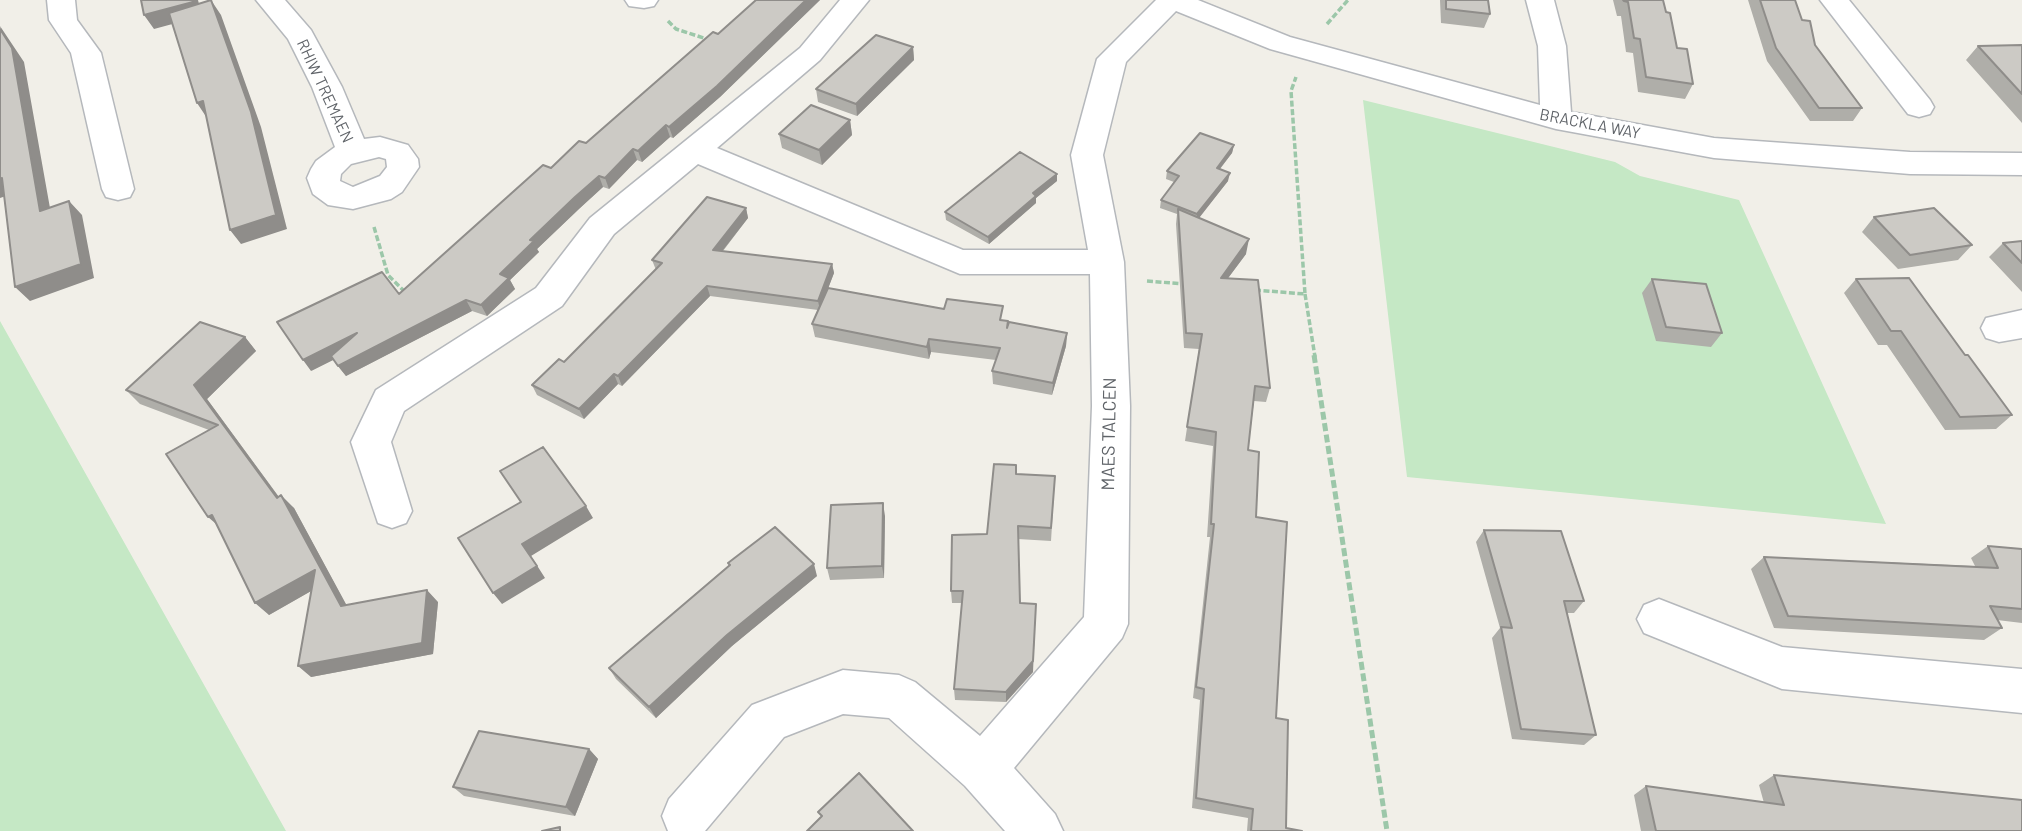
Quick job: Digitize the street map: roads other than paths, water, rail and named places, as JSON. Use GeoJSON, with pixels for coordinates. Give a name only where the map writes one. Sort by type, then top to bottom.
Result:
{"type":"FeatureCollection","features":[{"type":"Feature","properties":{"kind":"street"},"geometry":{"type":"LineString","coordinates":[[61,0],[62,20],[86,53],[118,189]]}},
{"type":"Feature","properties":{"kind":"street","name":"RHIW TREMAEN"},"geometry":{"type":"LineString","coordinates":[[270,0],[300,36],[327,86],[353,151]]}},
{"type":"Feature","properties":{"kind":"street"},"geometry":{"type":"LineString","coordinates":[[639,0],[644,0]]}},
{"type":"Feature","properties":{"kind":"street"},"geometry":{"type":"LineString","coordinates":[[392,511],[371,442],[390,401],[549,297],[602,226],[810,54],[855,0]]}},
{"type":"Feature","properties":{"kind":"street","name":"BRACKLA WAY"},"geometry":{"type":"LineString","coordinates":[[1172,0],[1280,43],[1556,119],[1714,148],[1910,163],[2022,164]]}},
{"type":"Feature","properties":{"kind":"street","name":"MAES TALCEN"},"geometry":{"type":"LineString","coordinates":[[982,769],[1106,624],[1111,405],[1108,270],[1087,155],[1112,60],[1172,0]]}},
{"type":"Feature","properties":{"kind":"street"},"geometry":{"type":"LineString","coordinates":[[1539,0],[1552,46],[1556,119]]}},
{"type":"Feature","properties":{"kind":"street"},"geometry":{"type":"LineString","coordinates":[[1833,0],[1919,107]]}},
{"type":"Feature","properties":{"kind":"street","name":"RHIW TREMAEN"},"geometry":{"type":"LineString","coordinates":[[380,147],[397,152],[403,167],[391,184],[365,196],[340,197],[324,186],[323,178],[331,165],[353,151],[380,147]]}},
{"type":"Feature","properties":{"kind":"street"},"geometry":{"type":"LineString","coordinates":[[694,150],[960,262],[1108,270]]}},
{"type":"Feature","properties":{"kind":"street"},"geometry":{"type":"LineString","coordinates":[[1660,620],[1782,668],[2022,691]]}},
{"type":"Feature","properties":{"kind":"street"},"geometry":{"type":"LineString","coordinates":[[685,816],[768,721],[843,692],[899,697],[982,769],[1038,831]]}}]}
